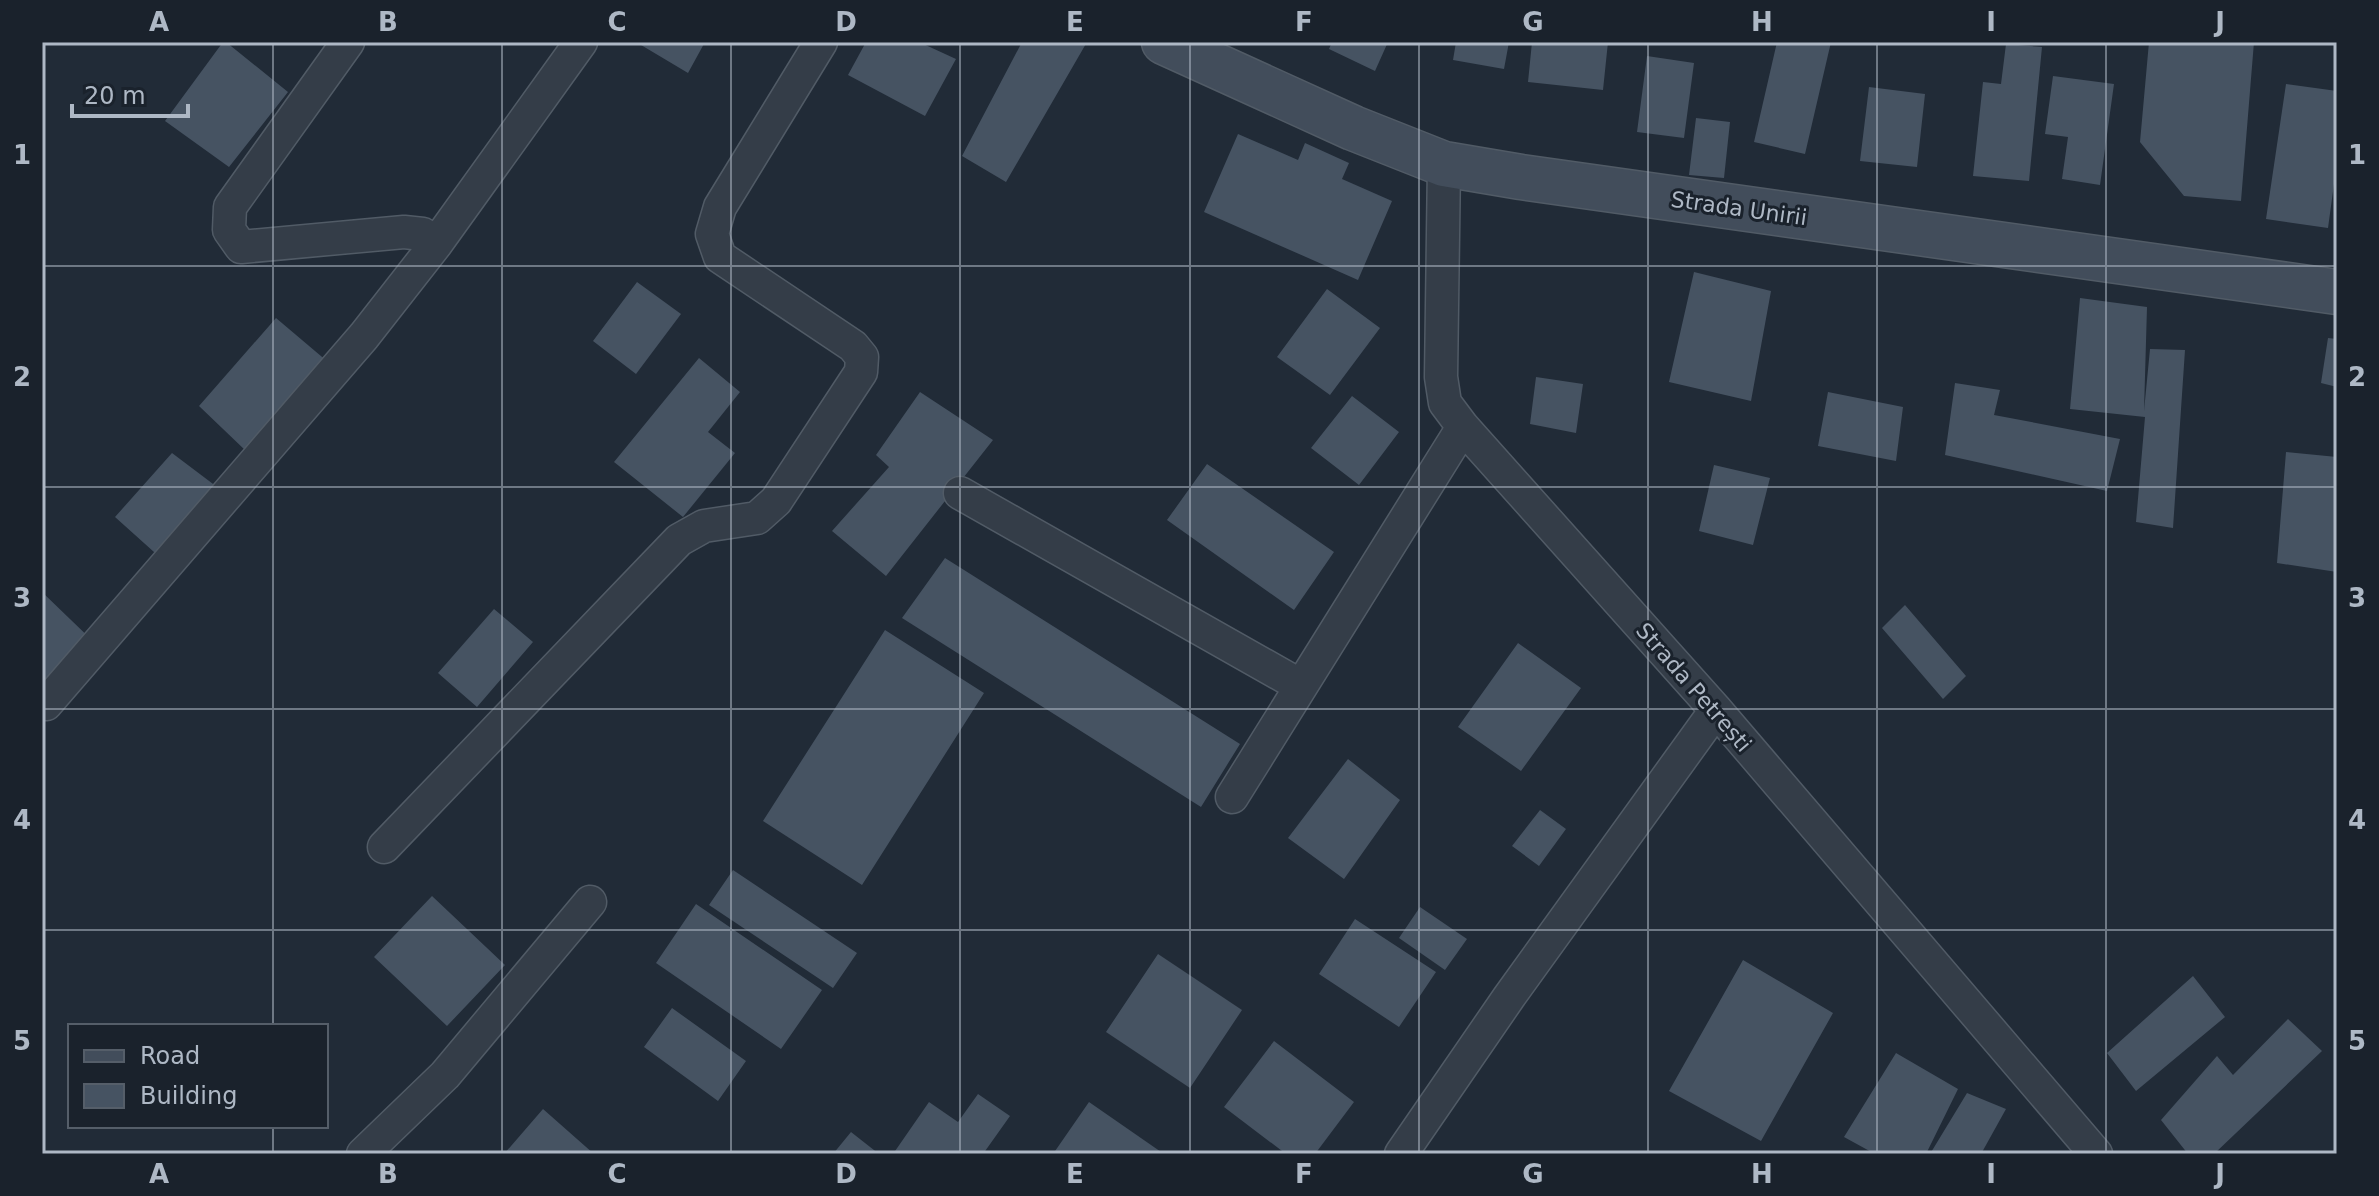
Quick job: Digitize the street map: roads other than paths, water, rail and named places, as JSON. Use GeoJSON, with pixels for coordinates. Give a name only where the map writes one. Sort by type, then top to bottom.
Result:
{"type":"FeatureCollection","features":[{"type":"Feature","properties":{"kind":"main road","name":"Strada Unirii"},"geometry":{"type":"LineString","coordinates":[[1164,42],[1353,128],[1444,164],[2337,292]]}},
{"type":"Feature","properties":{"kind":"street"},"geometry":{"type":"LineString","coordinates":[[348,42],[230,207],[229,230],[241,247],[404,232],[423,234],[436,244]]}},
{"type":"Feature","properties":{"kind":"street"},"geometry":{"type":"LineString","coordinates":[[46,704],[364,336],[436,244],[581,42]]}},
{"type":"Feature","properties":{"kind":"street"},"geometry":{"type":"LineString","coordinates":[[384,847],[679,540],[704,526],[757,518],[776,501],[861,372],[862,357],[853,346],[720,257],[712,234],[720,207],[821,42]]}},
{"type":"Feature","properties":{"kind":"street","name":"Strada Petrești"},"geometry":{"type":"LineString","coordinates":[[1444,164],[1441,377],[1445,403],[1716,710],[2096,1154]]}},
{"type":"Feature","properties":{"kind":"street"},"geometry":{"type":"LineString","coordinates":[[1232,797],[1463,427]]}},
{"type":"Feature","properties":{"kind":"street"},"geometry":{"type":"LineString","coordinates":[[960,493],[1301,686]]}},
{"type":"Feature","properties":{"kind":"street"},"geometry":{"type":"LineString","coordinates":[[1401,1154],[1509,997],[1716,710]]}},
{"type":"Feature","properties":{"kind":"street"},"geometry":{"type":"LineString","coordinates":[[363,1154],[445,1075],[590,902]]}}]}
